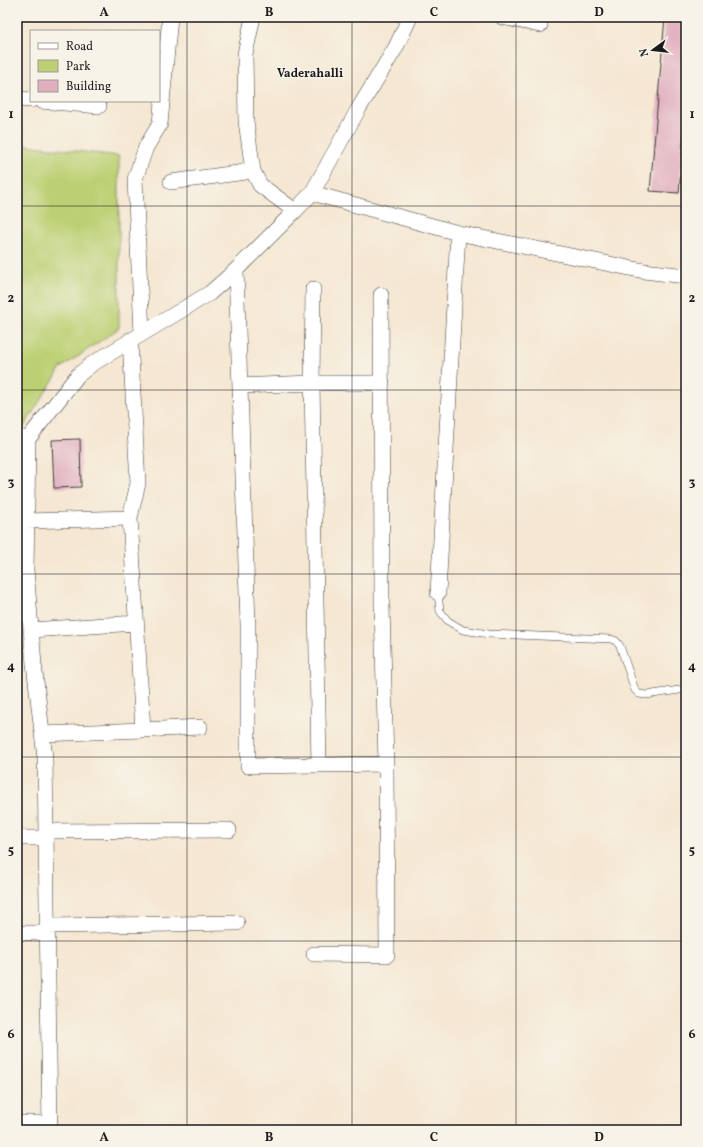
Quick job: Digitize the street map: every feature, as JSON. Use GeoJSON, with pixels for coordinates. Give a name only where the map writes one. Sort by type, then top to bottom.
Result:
{"type":"FeatureCollection","features":[{"type":"Feature","properties":{"kind":"street"},"geometry":{"type":"LineString","coordinates":[[144,730],[130,518],[138,484],[135,179],[146,147],[160,124],[170,17]]}},
{"type":"Feature","properties":{"kind":"street"},"geometry":{"type":"LineString","coordinates":[[253,17],[245,54],[246,121],[253,171],[260,185],[295,211]]}},
{"type":"Feature","properties":{"kind":"street"},"geometry":{"type":"LineString","coordinates":[[17,1123],[50,1127],[45,758],[26,570],[27,521],[23,438],[78,375],[92,364],[210,293],[236,270],[312,193],[396,47],[410,17]]}},
{"type":"Feature","properties":{"kind":"street"},"geometry":{"type":"LineString","coordinates":[[502,17],[540,25]]}},
{"type":"Feature","properties":{"kind":"street"},"geometry":{"type":"LineString","coordinates":[[17,99],[30,100]]}},
{"type":"Feature","properties":{"kind":"street"},"geometry":{"type":"LineString","coordinates":[[53,102],[99,106]]}},
{"type":"Feature","properties":{"kind":"street"},"geometry":{"type":"LineString","coordinates":[[171,182],[253,171]]}},
{"type":"Feature","properties":{"kind":"street"},"geometry":{"type":"LineString","coordinates":[[312,193],[458,233],[644,271],[686,276]]}},
{"type":"Feature","properties":{"kind":"street"},"geometry":{"type":"LineString","coordinates":[[438,593],[458,233]]}},
{"type":"Feature","properties":{"kind":"street"},"geometry":{"type":"LineString","coordinates":[[236,270],[248,624],[248,766],[386,764]]}},
{"type":"Feature","properties":{"kind":"street"},"geometry":{"type":"LineString","coordinates":[[313,289],[312,383],[319,765]]}},
{"type":"Feature","properties":{"kind":"street"},"geometry":{"type":"LineString","coordinates":[[314,954],[387,955],[386,764],[382,597],[381,295]]}},
{"type":"Feature","properties":{"kind":"street"},"geometry":{"type":"LineString","coordinates":[[240,386],[312,383],[382,383]]}},
{"type":"Feature","properties":{"kind":"street"},"geometry":{"type":"LineString","coordinates":[[27,521],[130,518]]}},
{"type":"Feature","properties":{"kind":"street"},"geometry":{"type":"LineString","coordinates":[[31,630],[136,623]]}},
{"type":"Feature","properties":{"kind":"street"},"geometry":{"type":"LineString","coordinates":[[42,734],[200,727]]}},
{"type":"Feature","properties":{"kind":"street"},"geometry":{"type":"LineString","coordinates":[[17,838],[46,834],[229,830]]}},
{"type":"Feature","properties":{"kind":"street"},"geometry":{"type":"LineString","coordinates":[[17,933],[47,929],[237,923]]}},
{"type":"Feature","properties":{"kind":"lane"},"geometry":{"type":"LineString","coordinates":[[438,593],[440,611],[448,621],[463,630],[489,634],[616,640],[620,646],[634,690],[639,694],[646,695],[686,689]]}},
{"type":"Feature","properties":{"kind":"green space"},"geometry":{"type":"Polygon","coordinates":[[[17,144],[119,156],[119,328],[61,368],[22,429],[17,428],[17,144]]]}},
{"type":"Feature","properties":{"kind":"building"},"geometry":{"type":"Polygon","coordinates":[[[665,17],[686,17],[686,106],[679,193],[650,191],[665,17]]]}},
{"type":"Feature","properties":{"kind":"building"},"geometry":{"type":"Polygon","coordinates":[[[80,439],[81,487],[54,488],[52,440],[80,439]]]}},
{"type":"Feature","properties":{"kind":"district","name":"Vaderahalli"},"geometry":{"type":"Point","coordinates":[310,73]}}]}
